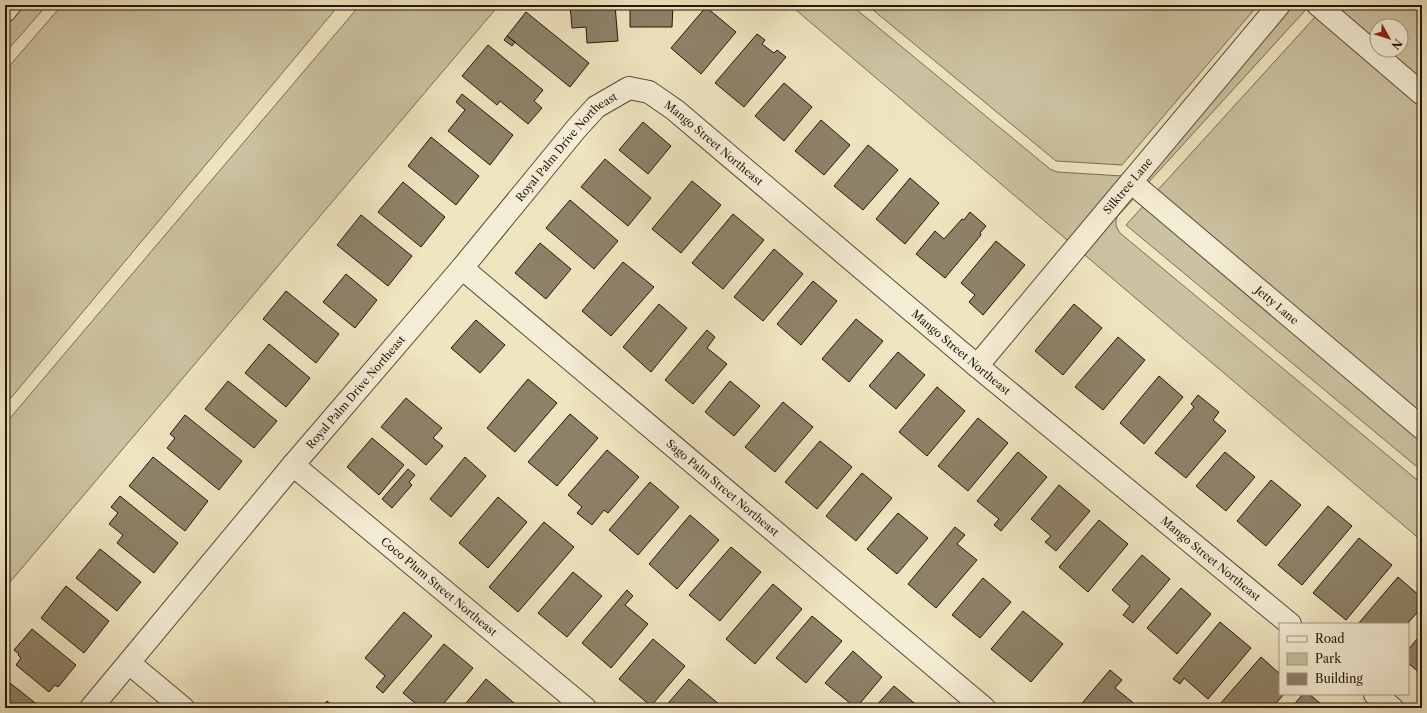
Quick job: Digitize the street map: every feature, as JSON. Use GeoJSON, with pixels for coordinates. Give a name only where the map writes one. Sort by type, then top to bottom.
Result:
{"type":"FeatureCollection","features":[{"type":"Feature","properties":{"kind":"street"},"geometry":{"type":"LineString","coordinates":[[5,11],[10,5]]}},
{"type":"Feature","properties":{"kind":"street","name":"Silktree Lane"},"geometry":{"type":"LineString","coordinates":[[977,366],[1279,5]]}},
{"type":"Feature","properties":{"kind":"street"},"geometry":{"type":"LineString","coordinates":[[1318,5],[1422,94]]}},
{"type":"Feature","properties":{"kind":"street","name":"Royal Palm Drive Northeast"},"geometry":{"type":"LineString","coordinates":[[91,708],[293,465],[462,268],[576,129],[596,107],[629,88]]}},
{"type":"Feature","properties":{"kind":"street","name":"Mango Street Northeast"},"geometry":{"type":"LineString","coordinates":[[629,88],[649,92],[675,110],[977,366],[1289,623]]}},
{"type":"Feature","properties":{"kind":"street","name":"Jetty Lane"},"geometry":{"type":"LineString","coordinates":[[1130,182],[1422,428]]}},
{"type":"Feature","properties":{"kind":"street","name":"Sago Palm Street Northeast"},"geometry":{"type":"LineString","coordinates":[[462,268],[984,708]]}},
{"type":"Feature","properties":{"kind":"street","name":"Coco Plum Street Northeast"},"geometry":{"type":"LineString","coordinates":[[293,465],[584,708]]}},
{"type":"Feature","properties":{"kind":"street"},"geometry":{"type":"LineString","coordinates":[[129,663],[183,708]]}},
{"type":"Feature","properties":{"kind":"street"},"geometry":{"type":"LineString","coordinates":[[1376,695],[1392,708]]}},
{"type":"Feature","properties":{"kind":"green space"},"geometry":{"type":"Polygon","coordinates":[[[5,5],[47,5],[5,53],[5,5]]]}},
{"type":"Feature","properties":{"kind":"green space"},"geometry":{"type":"Polygon","coordinates":[[[62,5],[339,5],[5,405],[5,71],[62,5]]]}},
{"type":"Feature","properties":{"kind":"green space"},"geometry":{"type":"Polygon","coordinates":[[[360,5],[499,5],[5,588],[5,424],[360,5]]]}},
{"type":"Feature","properties":{"kind":"green space"},"geometry":{"type":"Polygon","coordinates":[[[790,5],[851,5],[1050,169],[1057,172],[1123,176],[1273,5],[1310,5],[1117,217],[1116,225],[1120,233],[1422,484],[1422,541],[790,5]]]}},
{"type":"Feature","properties":{"kind":"green space"},"geometry":{"type":"Polygon","coordinates":[[[867,5],[1258,5],[1122,165],[1056,161],[867,5]]]}},
{"type":"Feature","properties":{"kind":"green space"},"geometry":{"type":"Polygon","coordinates":[[[1326,5],[1422,5],[1422,471],[1126,225],[1326,5]]]}},
{"type":"Feature","properties":{"kind":"building"},"geometry":{"type":"Polygon","coordinates":[[[570,5],[615,5],[618,41],[587,43],[586,27],[572,28],[570,5]]]}},
{"type":"Feature","properties":{"kind":"building"},"geometry":{"type":"Polygon","coordinates":[[[630,5],[673,5],[672,27],[630,27],[630,5]]]}},
{"type":"Feature","properties":{"kind":"building"},"geometry":{"type":"Polygon","coordinates":[[[706,7],[736,32],[701,74],[671,48],[706,7]]]}},
{"type":"Feature","properties":{"kind":"building"},"geometry":{"type":"Polygon","coordinates":[[[526,12],[589,63],[570,87],[507,36],[526,12]]]}},
{"type":"Feature","properties":{"kind":"building"},"geometry":{"type":"Polygon","coordinates":[[[757,34],[765,40],[762,44],[774,53],[777,50],[786,57],[744,107],[715,83],[757,34]]]}},
{"type":"Feature","properties":{"kind":"building"},"geometry":{"type":"Polygon","coordinates":[[[507,36],[515,42],[512,46],[504,40],[507,36]]]}},
{"type":"Feature","properties":{"kind":"building"},"geometry":{"type":"Polygon","coordinates":[[[488,45],[543,90],[534,101],[542,108],[528,124],[500,101],[497,105],[462,76],[488,45]]]}},
{"type":"Feature","properties":{"kind":"building"},"geometry":{"type":"Polygon","coordinates":[[[784,83],[812,107],[784,141],[755,116],[784,83]]]}},
{"type":"Feature","properties":{"kind":"building"},"geometry":{"type":"Polygon","coordinates":[[[462,94],[513,135],[490,165],[448,131],[465,110],[456,102],[462,94]]]}},
{"type":"Feature","properties":{"kind":"building"},"geometry":{"type":"Polygon","coordinates":[[[821,120],[850,145],[824,175],[795,151],[821,120]]]}},
{"type":"Feature","properties":{"kind":"building"},"geometry":{"type":"Polygon","coordinates":[[[643,122],[671,146],[648,174],[619,150],[643,122]]]}},
{"type":"Feature","properties":{"kind":"building"},"geometry":{"type":"Polygon","coordinates":[[[431,137],[479,176],[456,205],[408,166],[431,137]]]}},
{"type":"Feature","properties":{"kind":"building"},"geometry":{"type":"Polygon","coordinates":[[[868,145],[898,170],[863,210],[834,186],[868,145]]]}},
{"type":"Feature","properties":{"kind":"building"},"geometry":{"type":"Polygon","coordinates":[[[605,159],[651,198],[628,226],[581,187],[605,159]]]}},
{"type":"Feature","properties":{"kind":"building"},"geometry":{"type":"Polygon","coordinates":[[[910,178],[939,203],[905,244],[876,219],[910,178]]]}},
{"type":"Feature","properties":{"kind":"building"},"geometry":{"type":"Polygon","coordinates":[[[692,181],[721,205],[681,253],[652,229],[692,181]]]}},
{"type":"Feature","properties":{"kind":"building"},"geometry":{"type":"Polygon","coordinates":[[[403,182],[445,217],[421,247],[378,212],[403,182]]]}},
{"type":"Feature","properties":{"kind":"building"},"geometry":{"type":"Polygon","coordinates":[[[570,200],[618,241],[594,269],[546,228],[570,200]]]}},
{"type":"Feature","properties":{"kind":"building"},"geometry":{"type":"Polygon","coordinates":[[[970,212],[986,226],[980,233],[981,235],[945,278],[916,254],[935,231],[944,239],[962,219],[964,220],[970,212]]]}},
{"type":"Feature","properties":{"kind":"building"},"geometry":{"type":"Polygon","coordinates":[[[733,214],[764,240],[723,289],[692,263],[733,214]]]}},
{"type":"Feature","properties":{"kind":"building"},"geometry":{"type":"Polygon","coordinates":[[[361,215],[412,256],[388,286],[337,245],[361,215]]]}},
{"type":"Feature","properties":{"kind":"building"},"geometry":{"type":"Polygon","coordinates":[[[996,241],[1025,265],[983,315],[969,302],[975,295],[961,283],[996,241]]]}},
{"type":"Feature","properties":{"kind":"building"},"geometry":{"type":"Polygon","coordinates":[[[540,243],[571,269],[546,299],[515,273],[540,243]]]}},
{"type":"Feature","properties":{"kind":"building"},"geometry":{"type":"Polygon","coordinates":[[[774,249],[803,274],[763,321],[734,297],[774,249]]]}},
{"type":"Feature","properties":{"kind":"building"},"geometry":{"type":"Polygon","coordinates":[[[623,262],[654,287],[611,336],[582,311],[623,262]]]}},
{"type":"Feature","properties":{"kind":"building"},"geometry":{"type":"Polygon","coordinates":[[[346,274],[377,300],[355,328],[323,302],[346,274]]]}},
{"type":"Feature","properties":{"kind":"building"},"geometry":{"type":"Polygon","coordinates":[[[813,281],[837,301],[801,345],[777,324],[813,281]]]}},
{"type":"Feature","properties":{"kind":"building"},"geometry":{"type":"Polygon","coordinates":[[[286,291],[339,334],[316,363],[263,319],[286,291]]]}},
{"type":"Feature","properties":{"kind":"building"},"geometry":{"type":"Polygon","coordinates":[[[659,304],[687,328],[651,372],[623,347],[659,304]]]}},
{"type":"Feature","properties":{"kind":"building"},"geometry":{"type":"Polygon","coordinates":[[[1074,304],[1102,328],[1063,375],[1035,351],[1074,304]]]}},
{"type":"Feature","properties":{"kind":"building"},"geometry":{"type":"Polygon","coordinates":[[[856,319],[883,341],[849,382],[822,359],[856,319]]]}},
{"type":"Feature","properties":{"kind":"building"},"geometry":{"type":"Polygon","coordinates":[[[476,320],[505,345],[480,373],[451,348],[476,320]]]}},
{"type":"Feature","properties":{"kind":"building"},"geometry":{"type":"Polygon","coordinates":[[[707,330],[715,337],[707,348],[727,364],[693,404],[665,380],[707,330]]]}},
{"type":"Feature","properties":{"kind":"building"},"geometry":{"type":"Polygon","coordinates":[[[1118,337],[1145,360],[1103,410],[1075,387],[1118,337]]]}},
{"type":"Feature","properties":{"kind":"building"},"geometry":{"type":"Polygon","coordinates":[[[269,344],[310,378],[286,407],[245,373],[269,344]]]}},
{"type":"Feature","properties":{"kind":"building"},"geometry":{"type":"Polygon","coordinates":[[[898,352],[925,375],[896,409],[869,386],[898,352]]]}},
{"type":"Feature","properties":{"kind":"building"},"geometry":{"type":"Polygon","coordinates":[[[1159,376],[1183,397],[1144,444],[1120,423],[1159,376]]]}},
{"type":"Feature","properties":{"kind":"building"},"geometry":{"type":"Polygon","coordinates":[[[528,379],[557,403],[515,452],[487,428],[528,379]]]}},
{"type":"Feature","properties":{"kind":"building"},"geometry":{"type":"Polygon","coordinates":[[[228,381],[277,421],[254,448],[205,409],[228,381]]]}},
{"type":"Feature","properties":{"kind":"building"},"geometry":{"type":"Polygon","coordinates":[[[730,381],[760,406],[734,436],[705,412],[730,381]]]}},
{"type":"Feature","properties":{"kind":"building"},"geometry":{"type":"Polygon","coordinates":[[[937,387],[965,411],[927,456],[899,432],[937,387]]]}},
{"type":"Feature","properties":{"kind":"building"},"geometry":{"type":"Polygon","coordinates":[[[1198,395],[1219,412],[1213,420],[1226,431],[1186,478],[1155,453],[1194,407],[1191,404],[1198,395]]]}},
{"type":"Feature","properties":{"kind":"building"},"geometry":{"type":"Polygon","coordinates":[[[406,398],[442,428],[433,438],[443,446],[426,465],[381,427],[406,398]]]}},
{"type":"Feature","properties":{"kind":"building"},"geometry":{"type":"Polygon","coordinates":[[[783,402],[813,427],[775,472],[745,447],[783,402]]]}},
{"type":"Feature","properties":{"kind":"building"},"geometry":{"type":"Polygon","coordinates":[[[570,414],[598,438],[557,486],[528,462],[570,414]]]}},
{"type":"Feature","properties":{"kind":"building"},"geometry":{"type":"Polygon","coordinates":[[[185,415],[242,461],[219,490],[167,448],[175,438],[170,434],[185,415]]]}},
{"type":"Feature","properties":{"kind":"building"},"geometry":{"type":"Polygon","coordinates":[[[978,418],[1008,443],[968,491],[938,466],[978,418]]]}},
{"type":"Feature","properties":{"kind":"building"},"geometry":{"type":"Polygon","coordinates":[[[372,438],[404,465],[379,495],[347,467],[372,438]]]}},
{"type":"Feature","properties":{"kind":"building"},"geometry":{"type":"Polygon","coordinates":[[[820,441],[852,467],[817,509],[785,482],[820,441]]]}},
{"type":"Feature","properties":{"kind":"building"},"geometry":{"type":"Polygon","coordinates":[[[607,450],[639,477],[608,513],[604,510],[592,525],[577,513],[582,507],[568,495],[607,450]]]}},
{"type":"Feature","properties":{"kind":"building"},"geometry":{"type":"Polygon","coordinates":[[[1018,452],[1047,477],[1001,531],[994,525],[999,519],[977,501],[1018,452]]]}},
{"type":"Feature","properties":{"kind":"building"},"geometry":{"type":"Polygon","coordinates":[[[1225,452],[1255,477],[1226,511],[1196,486],[1225,452]]]}},
{"type":"Feature","properties":{"kind":"building"},"geometry":{"type":"Polygon","coordinates":[[[153,457],[208,501],[185,531],[129,486],[153,457]]]}},
{"type":"Feature","properties":{"kind":"building"},"geometry":{"type":"Polygon","coordinates":[[[465,457],[486,476],[451,517],[430,499],[465,457]]]}},
{"type":"Feature","properties":{"kind":"building"},"geometry":{"type":"Polygon","coordinates":[[[408,469],[415,475],[409,482],[412,485],[392,508],[382,499],[408,469]]]}},
{"type":"Feature","properties":{"kind":"building"},"geometry":{"type":"Polygon","coordinates":[[[862,473],[892,498],[856,541],[826,516],[862,473]]]}},
{"type":"Feature","properties":{"kind":"building"},"geometry":{"type":"Polygon","coordinates":[[[1271,480],[1301,505],[1266,546],[1237,521],[1271,480]]]}},
{"type":"Feature","properties":{"kind":"building"},"geometry":{"type":"Polygon","coordinates":[[[650,482],[679,507],[638,555],[609,530],[650,482]]]}},
{"type":"Feature","properties":{"kind":"building"},"geometry":{"type":"Polygon","coordinates":[[[1059,485],[1090,511],[1056,551],[1045,542],[1051,536],[1031,519],[1059,485]]]}},
{"type":"Feature","properties":{"kind":"building"},"geometry":{"type":"Polygon","coordinates":[[[120,496],[178,543],[154,573],[117,543],[123,535],[109,524],[118,513],[111,507],[120,496]]]}},
{"type":"Feature","properties":{"kind":"building"},"geometry":{"type":"Polygon","coordinates":[[[498,497],[527,522],[488,568],[459,543],[498,497]]]}},
{"type":"Feature","properties":{"kind":"building"},"geometry":{"type":"Polygon","coordinates":[[[1328,506],[1352,526],[1302,585],[1278,565],[1328,506]]]}},
{"type":"Feature","properties":{"kind":"building"},"geometry":{"type":"Polygon","coordinates":[[[898,513],[928,538],[897,574],[867,549],[898,513]]]}},
{"type":"Feature","properties":{"kind":"building"},"geometry":{"type":"Polygon","coordinates":[[[690,515],[719,540],[677,589],[649,564],[690,515]]]}},
{"type":"Feature","properties":{"kind":"building"},"geometry":{"type":"Polygon","coordinates":[[[1099,520],[1128,544],[1088,592],[1059,567],[1099,520]]]}},
{"type":"Feature","properties":{"kind":"building"},"geometry":{"type":"Polygon","coordinates":[[[544,522],[574,547],[518,612],[489,587],[544,522]]]}},
{"type":"Feature","properties":{"kind":"building"},"geometry":{"type":"Polygon","coordinates":[[[955,527],[965,535],[957,544],[977,560],[936,608],[908,584],[955,527]]]}},
{"type":"Feature","properties":{"kind":"building"},"geometry":{"type":"Polygon","coordinates":[[[1359,538],[1392,565],[1346,620],[1313,593],[1359,538]]]}},
{"type":"Feature","properties":{"kind":"building"},"geometry":{"type":"Polygon","coordinates":[[[731,547],[761,572],[720,621],[689,595],[731,547]]]}},
{"type":"Feature","properties":{"kind":"building"},"geometry":{"type":"Polygon","coordinates":[[[100,549],[141,582],[117,611],[76,578],[100,549]]]}},
{"type":"Feature","properties":{"kind":"building"},"geometry":{"type":"Polygon","coordinates":[[[1142,555],[1170,579],[1133,623],[1123,615],[1130,606],[1112,590],[1142,555]]]}},
{"type":"Feature","properties":{"kind":"building"},"geometry":{"type":"Polygon","coordinates":[[[573,572],[602,596],[567,637],[538,613],[573,572]]]}},
{"type":"Feature","properties":{"kind":"building"},"geometry":{"type":"Polygon","coordinates":[[[1398,577],[1422,598],[1422,607],[1408,623],[1359,623],[1398,577]]]}},
{"type":"Feature","properties":{"kind":"building"},"geometry":{"type":"Polygon","coordinates":[[[983,578],[1011,602],[980,638],[952,615],[983,578]]]}},
{"type":"Feature","properties":{"kind":"building"},"geometry":{"type":"Polygon","coordinates":[[[773,584],[802,609],[755,664],[726,639],[773,584]]]}},
{"type":"Feature","properties":{"kind":"building"},"geometry":{"type":"Polygon","coordinates":[[[66,586],[109,621],[84,653],[41,618],[66,586]]]}},
{"type":"Feature","properties":{"kind":"building"},"geometry":{"type":"Polygon","coordinates":[[[1181,588],[1211,614],[1177,654],[1147,628],[1181,588]]]}},
{"type":"Feature","properties":{"kind":"building"},"geometry":{"type":"Polygon","coordinates":[[[627,590],[633,596],[625,605],[648,624],[611,668],[582,643],[627,590]]]}},
{"type":"Feature","properties":{"kind":"building"},"geometry":{"type":"Polygon","coordinates":[[[1023,611],[1063,644],[1031,682],[991,649],[1023,611]]]}},
{"type":"Feature","properties":{"kind":"building"},"geometry":{"type":"Polygon","coordinates":[[[404,612],[432,636],[383,693],[376,687],[385,676],[365,658],[404,612]]]}},
{"type":"Feature","properties":{"kind":"building"},"geometry":{"type":"Polygon","coordinates":[[[812,616],[842,641],[806,683],[776,658],[812,616]]]}},
{"type":"Feature","properties":{"kind":"building"},"geometry":{"type":"Polygon","coordinates":[[[1220,622],[1251,648],[1208,699],[1184,678],[1180,684],[1173,679],[1220,622]]]}},
{"type":"Feature","properties":{"kind":"building"},"geometry":{"type":"Polygon","coordinates":[[[32,629],[76,665],[58,687],[55,685],[49,692],[16,665],[21,658],[14,650],[32,629]]]}},
{"type":"Feature","properties":{"kind":"building"},"geometry":{"type":"Polygon","coordinates":[[[1422,633],[1422,675],[1409,664],[1409,649],[1422,633]]]}},
{"type":"Feature","properties":{"kind":"building"},"geometry":{"type":"Polygon","coordinates":[[[653,639],[685,666],[651,706],[619,679],[653,639]]]}},
{"type":"Feature","properties":{"kind":"building"},"geometry":{"type":"Polygon","coordinates":[[[444,644],[473,668],[440,708],[421,708],[403,693],[444,644]]]}},
{"type":"Feature","properties":{"kind":"building"},"geometry":{"type":"Polygon","coordinates":[[[853,651],[882,677],[856,708],[825,683],[853,651]]]}},
{"type":"Feature","properties":{"kind":"building"},"geometry":{"type":"Polygon","coordinates":[[[1261,657],[1279,673],[1279,695],[1283,695],[1272,708],[1224,708],[1220,704],[1261,657]]]}},
{"type":"Feature","properties":{"kind":"building"},"geometry":{"type":"Polygon","coordinates":[[[1110,670],[1122,680],[1115,688],[1136,705],[1133,708],[1078,708],[1110,670]]]}},
{"type":"Feature","properties":{"kind":"building"},"geometry":{"type":"Polygon","coordinates":[[[5,679],[39,706],[38,708],[5,708],[5,679]]]}},
{"type":"Feature","properties":{"kind":"building"},"geometry":{"type":"Polygon","coordinates":[[[486,679],[514,703],[510,708],[462,708],[486,679]]]}},
{"type":"Feature","properties":{"kind":"building"},"geometry":{"type":"Polygon","coordinates":[[[689,679],[720,705],[717,708],[664,708],[689,679]]]}},
{"type":"Feature","properties":{"kind":"building"},"geometry":{"type":"Polygon","coordinates":[[[894,686],[920,708],[874,708],[894,686]]]}},
{"type":"Feature","properties":{"kind":"building"},"geometry":{"type":"Polygon","coordinates":[[[1302,695],[1310,695],[1326,708],[1291,708],[1302,695]]]}},
{"type":"Feature","properties":{"kind":"building"},"geometry":{"type":"Polygon","coordinates":[[[327,701],[335,708],[322,708],[327,701]]]}}]}
